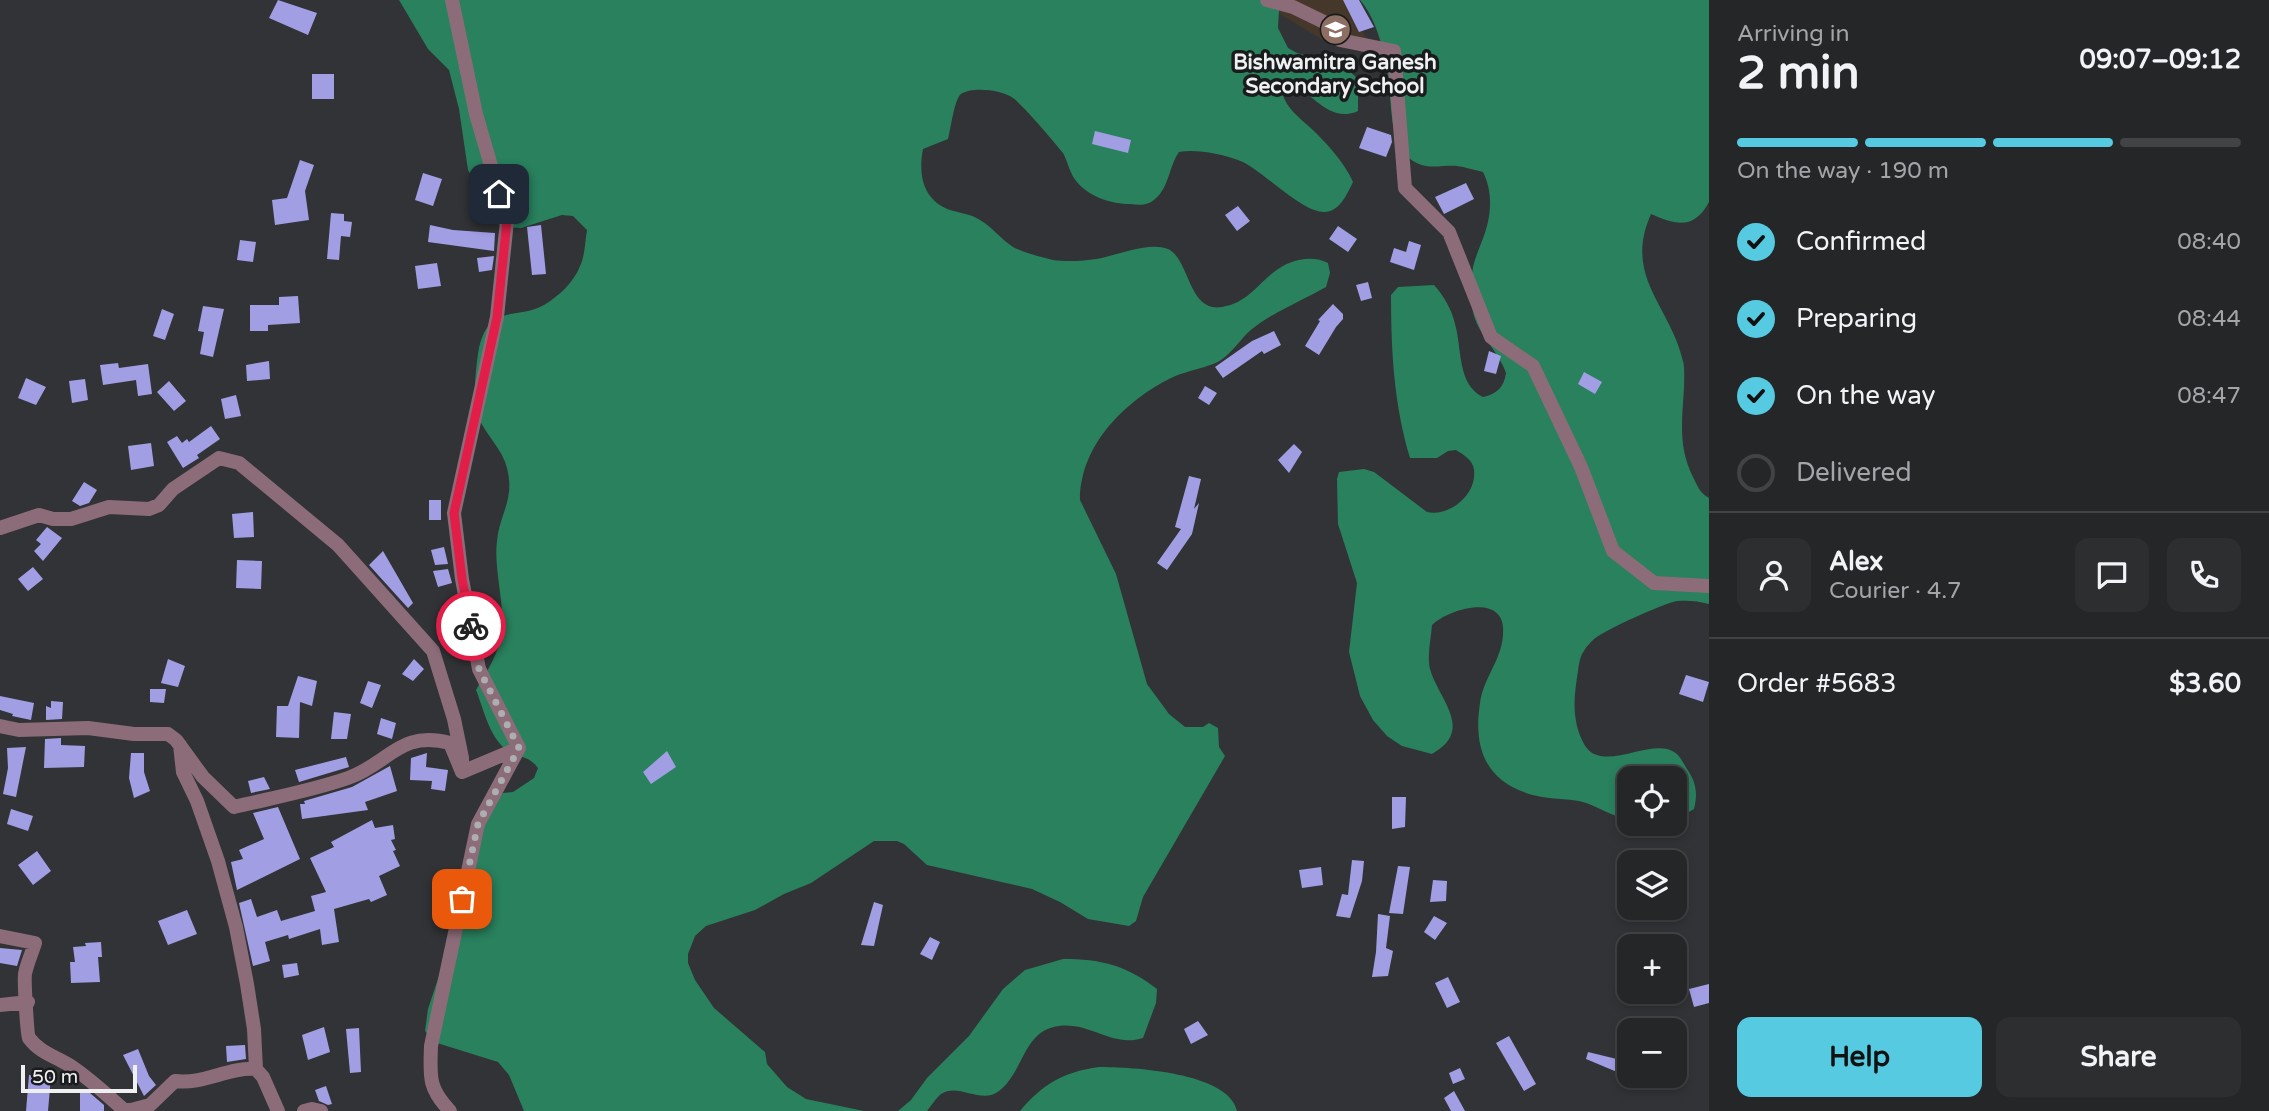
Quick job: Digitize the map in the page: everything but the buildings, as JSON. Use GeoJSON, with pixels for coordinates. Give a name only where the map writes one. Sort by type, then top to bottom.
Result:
{"type":"FeatureCollection","features":[{"type":"Feature","properties":{"kind":"street"},"geometry":{"type":"LineString","coordinates":[[452,0],[477,114],[507,221],[497,317],[454,513],[462,579],[479,669],[519,748]]}},
{"type":"Feature","properties":{"kind":"street"},"geometry":{"type":"LineString","coordinates":[[1268,0],[1293,7],[1326,23],[1340,40],[1394,51],[1405,188],[1449,232],[1491,337],[1533,366],[1581,467],[1613,551],[1654,583],[1709,586]]}},
{"type":"Feature","properties":{"kind":"street"},"geometry":{"type":"LineString","coordinates":[[0,528],[39,515],[53,519],[71,519],[109,507],[149,509],[159,505],[173,489],[219,457],[239,463],[338,545],[433,651],[454,719],[463,758],[462,772]]}},
{"type":"Feature","properties":{"kind":"street"},"geometry":{"type":"LineString","coordinates":[[0,726],[19,730],[88,728],[134,734],[168,734],[180,745],[203,777],[233,807],[346,779],[416,739],[434,739],[450,743],[462,772]]}},
{"type":"Feature","properties":{"kind":"street"},"geometry":{"type":"LineString","coordinates":[[180,745],[183,772],[197,801],[218,860],[236,927],[246,972],[254,1029],[256,1069],[263,1077],[278,1111]]}},
{"type":"Feature","properties":{"kind":"street"},"geometry":{"type":"LineString","coordinates":[[462,772],[519,748]]}},
{"type":"Feature","properties":{"kind":"street"},"geometry":{"type":"LineString","coordinates":[[450,1111],[435,1095],[430,1069],[431,1046],[478,824],[519,748]]}},
{"type":"Feature","properties":{"kind":"street"},"geometry":{"type":"LineString","coordinates":[[0,936],[35,943],[25,974],[24,988],[27,1002],[26,1024],[30,1038],[50,1057],[79,1072],[124,1110],[150,1105],[175,1081],[186,1083],[235,1069],[256,1069]]}},
{"type":"Feature","properties":{"kind":"street"},"geometry":{"type":"LineString","coordinates":[[0,1004],[27,1002]]}},
{"type":"Feature","properties":{"kind":"street"},"geometry":{"type":"LineString","coordinates":[[304,1111],[312,1108],[321,1111]]}},
{"type":"Feature","properties":{"kind":"shaded area","name":"Bishwamitra Ganesh Secondary School"},"geometry":{"type":"Polygon","coordinates":[[[1268,0],[1346,0],[1368,41],[1344,49],[1329,44],[1265,5],[1268,0]]]}},
{"type":"Feature","properties":{"kind":"green space"},"geometry":{"type":"Polygon","coordinates":[[[399,0],[1283,0],[1279,10],[1278,28],[1288,48],[1345,67],[1358,79],[1358,111],[1348,114],[1329,110],[1288,81],[1281,86],[1289,107],[1332,150],[1353,182],[1341,203],[1330,211],[1320,212],[1309,208],[1238,160],[1193,151],[1179,152],[1163,189],[1149,203],[1123,204],[1101,199],[1077,182],[1063,153],[1023,108],[1013,98],[995,91],[972,90],[961,94],[948,139],[923,149],[922,177],[934,200],[950,210],[977,218],[1013,247],[1027,253],[1053,260],[1075,261],[1142,248],[1168,249],[1181,263],[1196,294],[1202,302],[1211,307],[1238,302],[1280,268],[1293,262],[1322,260],[1328,263],[1330,273],[1326,287],[1260,323],[1221,360],[1171,378],[1137,399],[1108,427],[1097,443],[1082,480],[1080,500],[1116,574],[1147,684],[1169,714],[1185,727],[1203,727],[1209,723],[1218,728],[1219,747],[1225,756],[1143,897],[1136,921],[1129,926],[1088,919],[1032,889],[927,865],[904,844],[897,841],[874,841],[811,883],[755,910],[706,926],[695,936],[688,954],[688,963],[695,980],[714,1008],[765,1052],[767,1064],[787,1087],[806,1099],[864,1111],[524,1111],[509,1075],[498,1062],[437,1043],[425,1031],[474,820],[503,793],[513,792],[534,778],[538,768],[528,759],[510,752],[497,740],[476,690],[490,667],[502,630],[496,553],[509,489],[505,461],[481,424],[476,411],[475,383],[479,348],[490,324],[497,319],[544,305],[565,288],[582,262],[587,230],[573,216],[562,215],[521,228],[502,227],[494,220],[468,170],[459,109],[449,70],[428,49],[399,0]]]}},
{"type":"Feature","properties":{"kind":"green space"},"geometry":{"type":"Polygon","coordinates":[[[1360,0],[1709,0],[1709,202],[1697,217],[1684,223],[1668,221],[1651,214],[1644,236],[1642,256],[1645,273],[1677,341],[1684,364],[1682,434],[1685,455],[1698,487],[1709,498],[1709,604],[1677,601],[1648,612],[1594,639],[1581,658],[1575,717],[1584,744],[1592,753],[1614,756],[1664,749],[1674,752],[1685,766],[1617,766],[1617,816],[1579,801],[1524,792],[1497,776],[1488,765],[1482,753],[1478,721],[1482,693],[1498,657],[1503,638],[1500,617],[1493,610],[1483,607],[1460,610],[1432,625],[1430,669],[1453,725],[1445,745],[1432,754],[1402,746],[1387,736],[1373,720],[1360,696],[1349,652],[1357,583],[1338,524],[1339,472],[1364,469],[1374,472],[1427,512],[1435,513],[1452,508],[1460,502],[1471,488],[1474,479],[1472,463],[1456,450],[1448,451],[1437,458],[1410,458],[1394,378],[1391,295],[1398,287],[1434,285],[1452,314],[1465,375],[1469,384],[1483,397],[1502,386],[1506,373],[1477,324],[1472,305],[1473,267],[1489,215],[1489,189],[1483,172],[1457,166],[1428,166],[1408,157],[1396,136],[1381,43],[1366,7],[1360,0]]]}},
{"type":"Feature","properties":{"kind":"green space"},"geometry":{"type":"Polygon","coordinates":[[[1687,769],[1695,788],[1694,809],[1687,813],[1687,769]]]}},
{"type":"Feature","properties":{"kind":"green space"},"geometry":{"type":"Polygon","coordinates":[[[1063,959],[1089,960],[1113,965],[1135,974],[1157,989],[1156,1003],[1143,1038],[1121,1040],[1071,1026],[1047,1029],[1031,1043],[1007,1083],[992,1095],[948,1091],[941,1094],[927,1111],[898,1111],[969,1036],[1003,989],[1025,970],[1063,959]]]}},
{"type":"Feature","properties":{"kind":"green space"},"geometry":{"type":"Polygon","coordinates":[[[1099,1067],[1133,1068],[1198,1080],[1217,1088],[1230,1098],[1237,1111],[1020,1111],[1037,1093],[1055,1081],[1075,1072],[1099,1067]]]}},
{"type":"Feature","properties":{"kind":"way so far"},"geometry":{"type":"LineString","coordinates":[[462,899],[478,824],[519,748],[479,669],[471,626]]}},
{"type":"Feature","properties":{"kind":"place","name":"Bishwamitra Ganesh Secondary School"},"geometry":{"type":"Point","coordinates":[1335,30]}},
{"type":"Feature","properties":{"kind":"route"},"geometry":{"type":"LineString","coordinates":[[471,626],[454,513],[497,317],[507,221],[499,194]]}}]}
